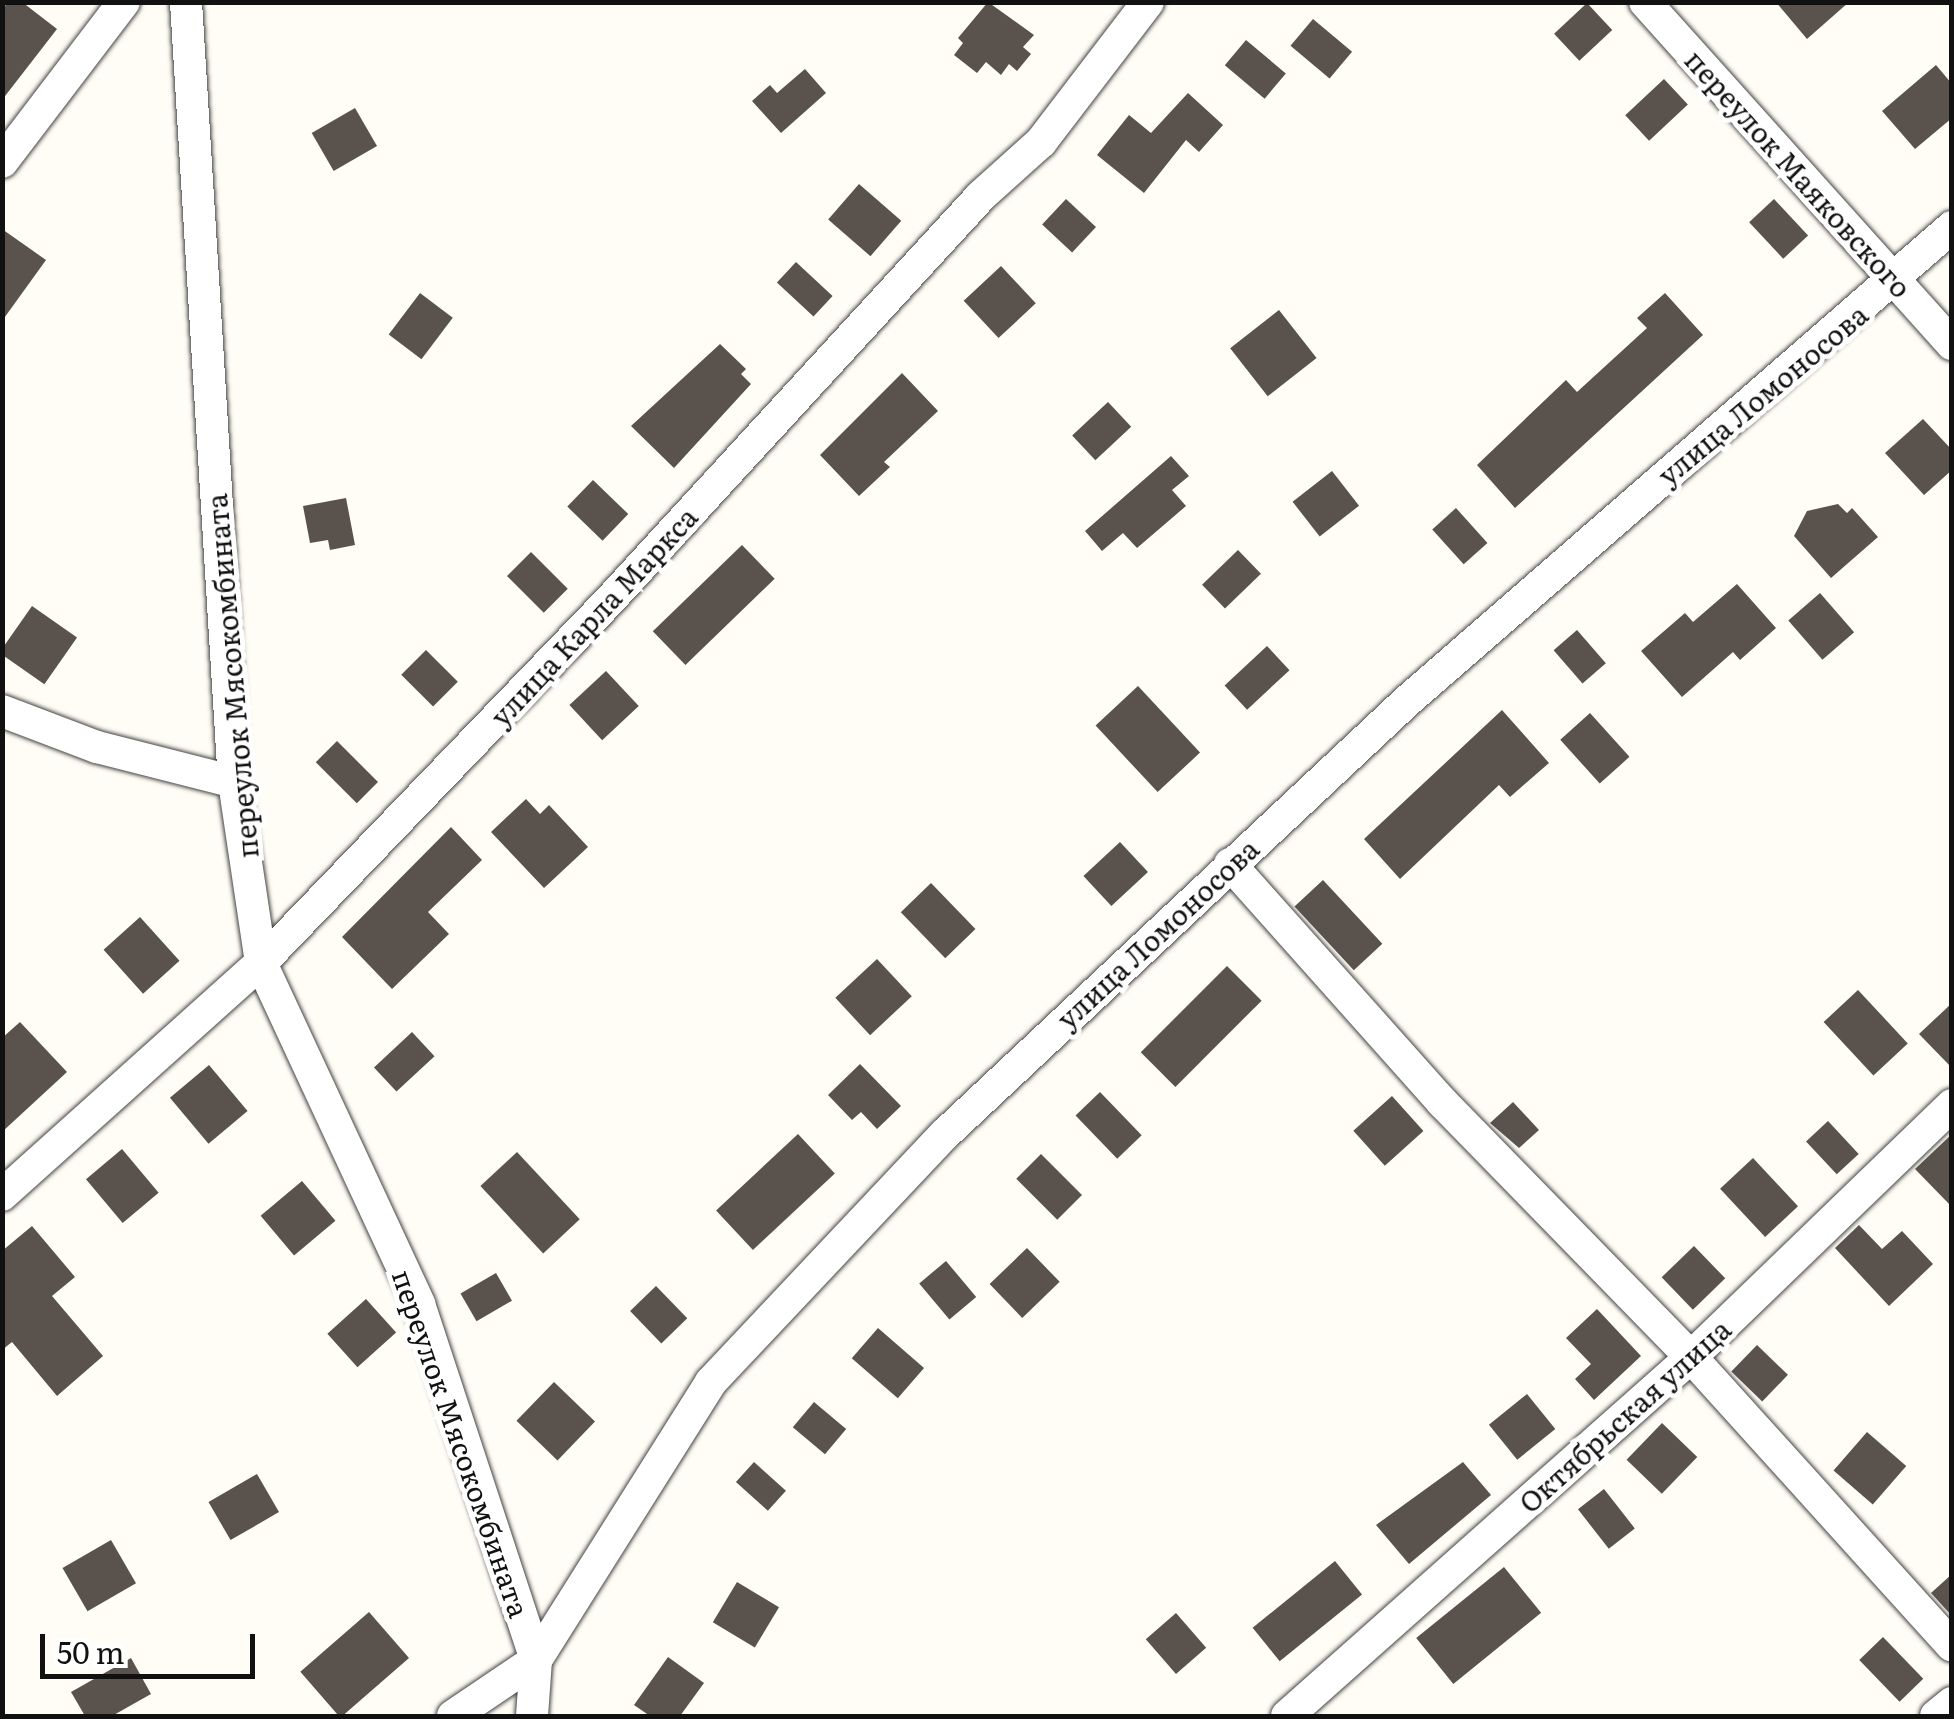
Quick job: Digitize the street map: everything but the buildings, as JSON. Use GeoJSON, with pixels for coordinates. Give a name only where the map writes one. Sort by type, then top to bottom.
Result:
{"type":"FeatureCollection","features":[{"type":"Feature","properties":{"kind":"street"},"geometry":{"type":"LineString","coordinates":[[2,162],[124,2]]}},
{"type":"Feature","properties":{"kind":"street","name":"переулок Мясокомбината"},"geometry":{"type":"LineString","coordinates":[[186,2],[234,782],[261,963],[419,1304],[536,1660],[532,1716]]}},
{"type":"Feature","properties":{"kind":"street","name":"улица Карла Маркса"},"geometry":{"type":"LineString","coordinates":[[2,1196],[261,963],[610,599],[981,196],[1040,142],[1148,2]]}},
{"type":"Feature","properties":{"kind":"street","name":"переулок Маяковского"},"geometry":{"type":"LineString","coordinates":[[1646,2],[1952,344]]}},
{"type":"Feature","properties":{"kind":"street","name":"улица Ломоносова"},"geometry":{"type":"LineString","coordinates":[[453,1716],[536,1660],[711,1382],[944,1135],[1230,864],[1661,479],[1952,228]]}},
{"type":"Feature","properties":{"kind":"street"},"geometry":{"type":"LineString","coordinates":[[2,711],[97,747],[234,782]]}},
{"type":"Feature","properties":{"kind":"street"},"geometry":{"type":"LineString","coordinates":[[1230,864],[1442,1102],[1691,1357],[1952,1646]]}},
{"type":"Feature","properties":{"kind":"street","name":"Октябрьская улица"},"geometry":{"type":"LineString","coordinates":[[1287,1716],[1691,1357],[1952,1105]]}},
{"type":"Feature","properties":{"kind":"street"},"geometry":{"type":"LineString","coordinates":[[1936,1716],[1952,1703]]}}]}
